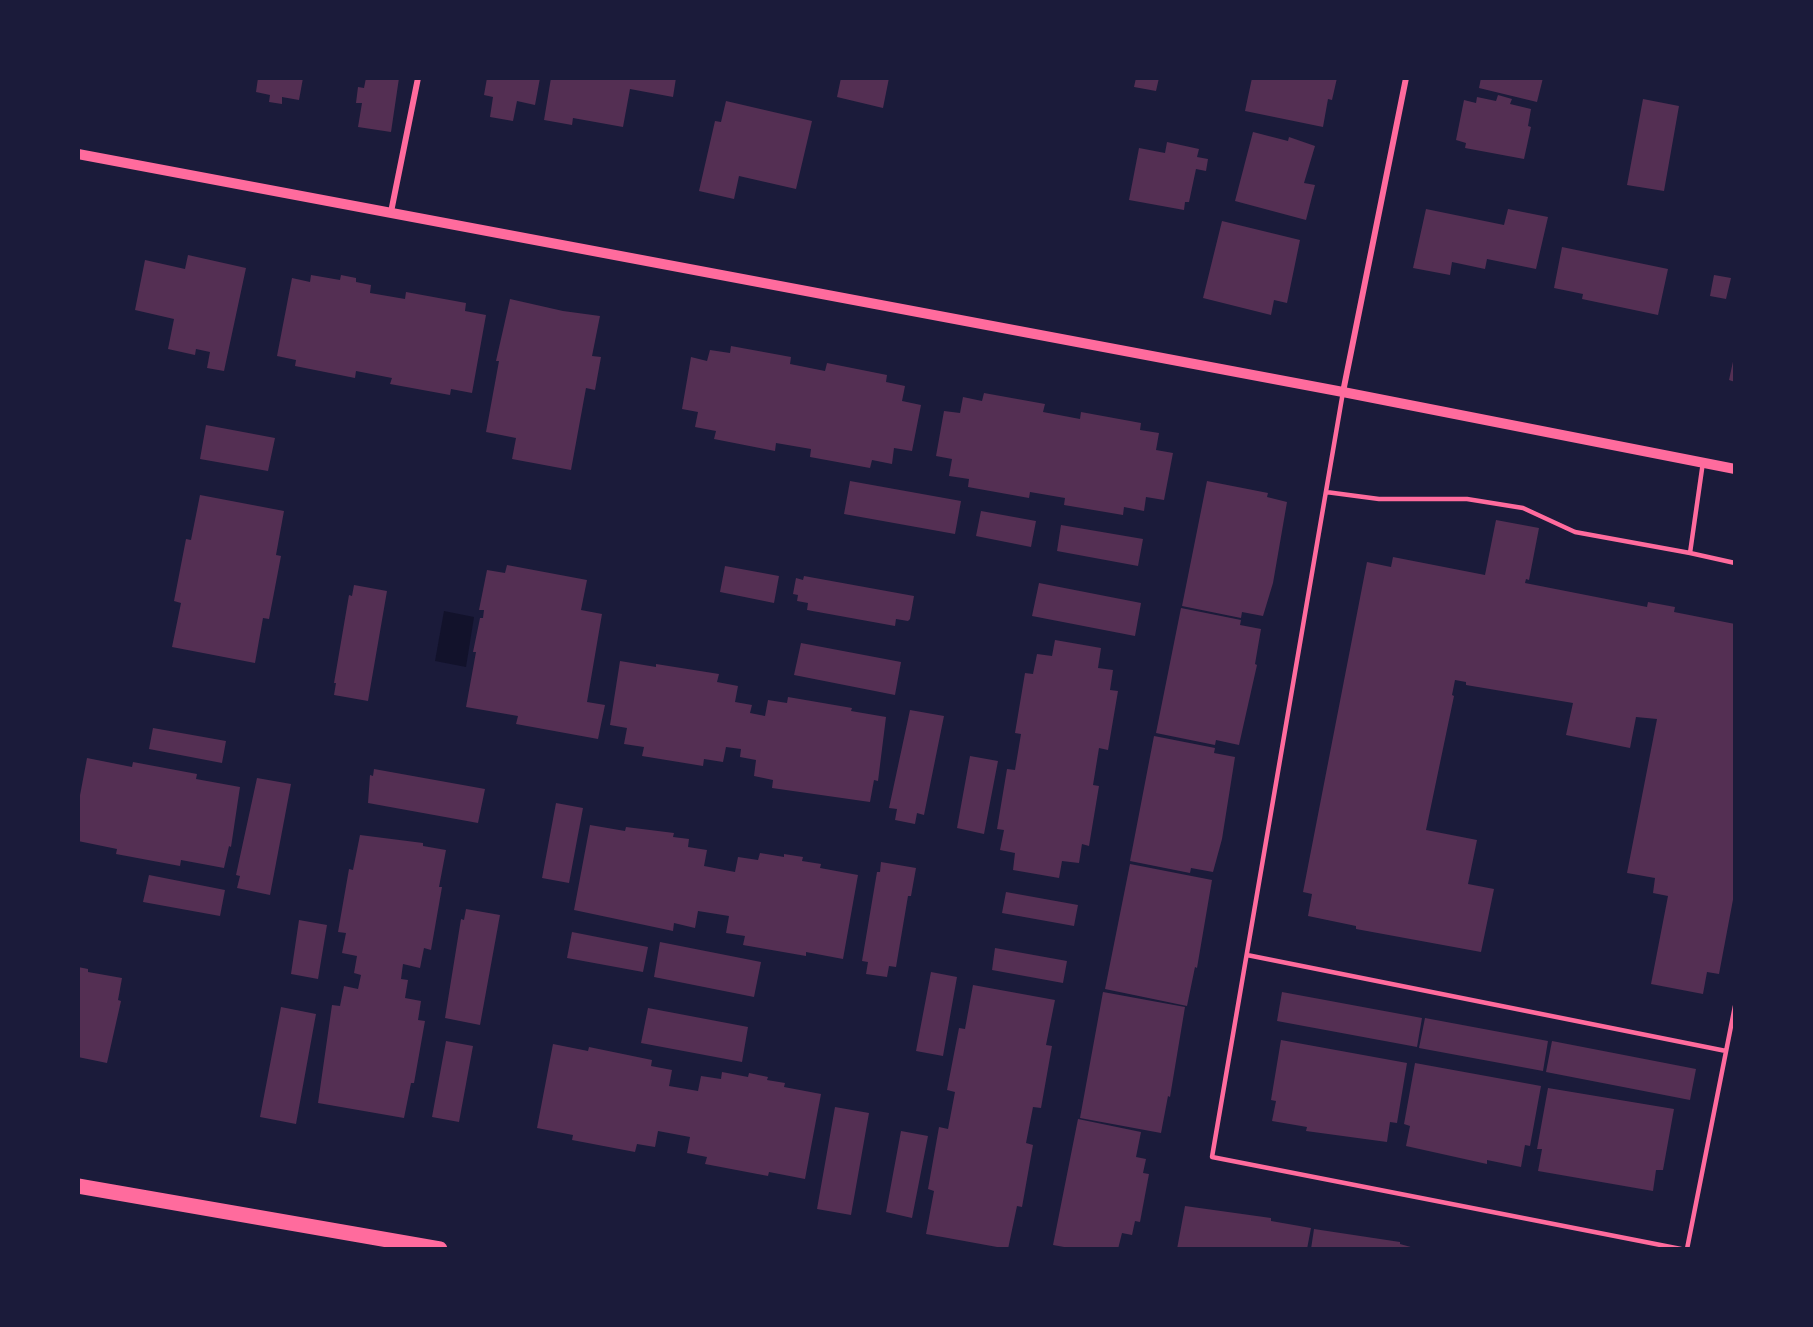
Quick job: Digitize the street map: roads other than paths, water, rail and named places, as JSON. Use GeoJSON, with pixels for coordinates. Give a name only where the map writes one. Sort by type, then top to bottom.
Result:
{"type":"FeatureCollection","features":[{"type":"Feature","properties":{"kind":"main road"},"geometry":{"type":"LineString","coordinates":[[78,1186],[440,1249]]}},
{"type":"Feature","properties":{"kind":"street"},"geometry":{"type":"LineString","coordinates":[[391,212],[418,78]]}},
{"type":"Feature","properties":{"kind":"street"},"geometry":{"type":"LineString","coordinates":[[1343,392],[1406,78]]}},
{"type":"Feature","properties":{"kind":"street"},"geometry":{"type":"LineString","coordinates":[[78,154],[1343,392],[1735,469]]}},
{"type":"Feature","properties":{"kind":"lane"},"geometry":{"type":"LineString","coordinates":[[1343,392],[1212,1157],[1681,1249]]}},
{"type":"Feature","properties":{"kind":"lane"},"geometry":{"type":"LineString","coordinates":[[1689,553],[1703,461]]}},
{"type":"Feature","properties":{"kind":"lane"},"geometry":{"type":"LineString","coordinates":[[1326,492],[1379,500],[1467,499],[1512,506],[1523,508],[1575,532],[1735,563]]}},
{"type":"Feature","properties":{"kind":"lane"},"geometry":{"type":"LineString","coordinates":[[1247,955],[1726,1051]]}},
{"type":"Feature","properties":{"kind":"lane"},"geometry":{"type":"LineString","coordinates":[[1687,1249],[1735,1006]]}}]}
